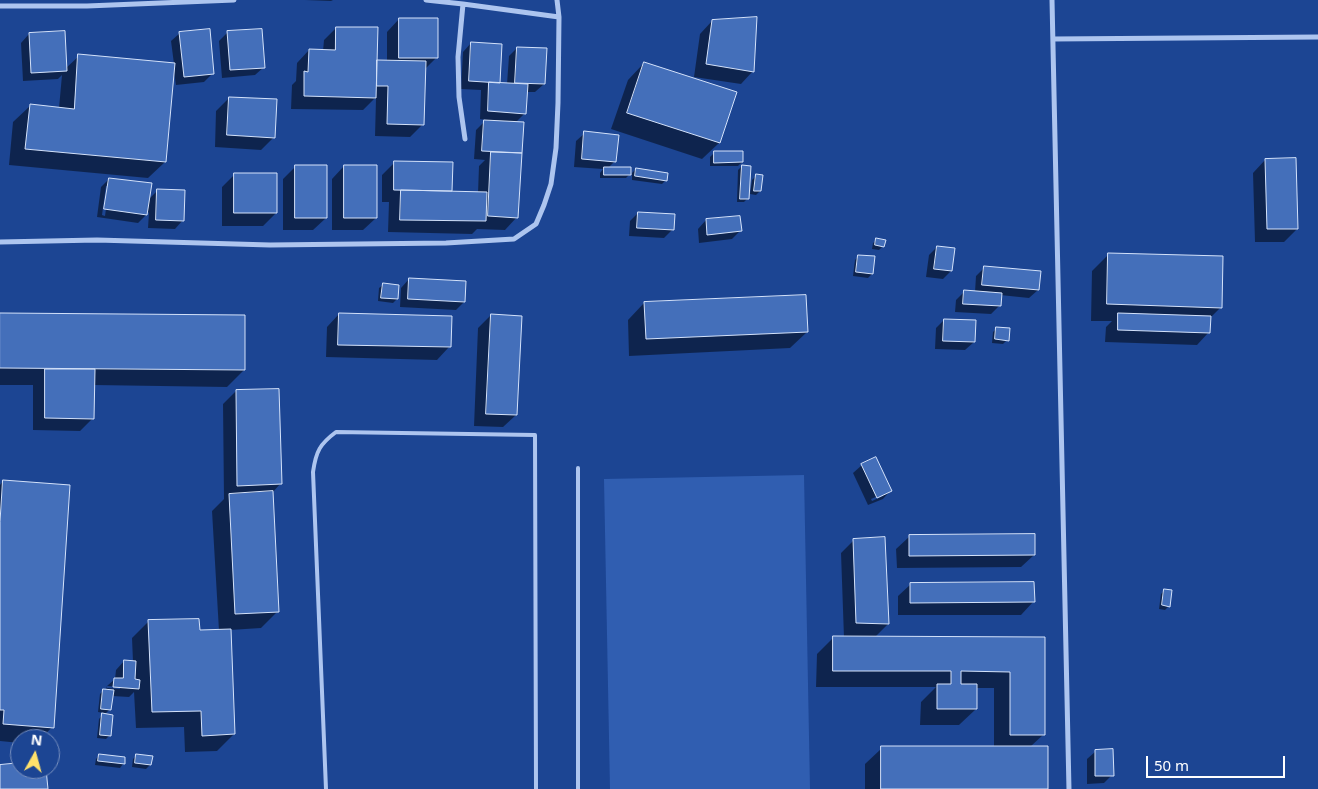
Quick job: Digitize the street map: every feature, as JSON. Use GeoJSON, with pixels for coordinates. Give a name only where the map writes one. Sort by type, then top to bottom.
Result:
{"type":"FeatureCollection","features":[{"type":"Feature","properties":{"kind":"street"},"geometry":{"type":"LineString","coordinates":[[0,6],[234,0]]}},
{"type":"Feature","properties":{"kind":"street"},"geometry":{"type":"LineString","coordinates":[[426,0],[559,17]]}},
{"type":"Feature","properties":{"kind":"street"},"geometry":{"type":"LineString","coordinates":[[0,242],[97,240],[270,245],[446,243],[514,239],[536,224],[551,184],[556,148],[558,103],[559,17],[557,0]]}},
{"type":"Feature","properties":{"kind":"street"},"geometry":{"type":"LineString","coordinates":[[1052,0],[1070,789]]}},
{"type":"Feature","properties":{"kind":"street"},"geometry":{"type":"LineString","coordinates":[[463,4],[458,57],[459,97],[464,139]]}},
{"type":"Feature","properties":{"kind":"street"},"geometry":{"type":"LineString","coordinates":[[1053,39],[1318,37]]}},
{"type":"Feature","properties":{"kind":"lane"},"geometry":{"type":"LineString","coordinates":[[326,789],[313,472],[315,456],[324,441],[336,432],[535,435],[536,789]]}},
{"type":"Feature","properties":{"kind":"lane"},"geometry":{"type":"LineString","coordinates":[[578,468],[578,789]]}},
{"type":"Feature","properties":{"kind":"shaded area"},"geometry":{"type":"Polygon","coordinates":[[[804,475],[810,789],[610,789],[604,479],[804,475]]]}},
{"type":"Feature","properties":{"kind":"building"},"geometry":{"type":"Polygon","coordinates":[[[757,17],[754,72],[706,64],[712,20],[757,17]]]}},
{"type":"Feature","properties":{"kind":"building"},"geometry":{"type":"Polygon","coordinates":[[[399,18],[438,18],[438,58],[399,58],[399,18]]]}},
{"type":"Feature","properties":{"kind":"building"},"geometry":{"type":"Polygon","coordinates":[[[336,27],[378,27],[376,98],[304,96],[304,71],[308,72],[309,49],[335,50],[336,27]]]}},
{"type":"Feature","properties":{"kind":"building"},"geometry":{"type":"Polygon","coordinates":[[[210,29],[214,74],[184,77],[179,32],[210,29]]]}},
{"type":"Feature","properties":{"kind":"building"},"geometry":{"type":"Polygon","coordinates":[[[262,29],[265,68],[230,70],[227,31],[262,29]]]}},
{"type":"Feature","properties":{"kind":"building"},"geometry":{"type":"Polygon","coordinates":[[[65,31],[67,71],[31,73],[29,33],[65,31]]]}},
{"type":"Feature","properties":{"kind":"building"},"geometry":{"type":"Polygon","coordinates":[[[471,42],[502,44],[500,83],[469,81],[471,42]]]}},
{"type":"Feature","properties":{"kind":"building"},"geometry":{"type":"Polygon","coordinates":[[[517,47],[547,48],[545,84],[515,83],[517,47]]]}},
{"type":"Feature","properties":{"kind":"building"},"geometry":{"type":"Polygon","coordinates":[[[78,54],[175,63],[166,162],[25,149],[30,104],[74,109],[78,54]]]}},
{"type":"Feature","properties":{"kind":"building"},"geometry":{"type":"Polygon","coordinates":[[[377,60],[426,61],[424,125],[387,124],[388,86],[377,86],[377,60]]]}},
{"type":"Feature","properties":{"kind":"building"},"geometry":{"type":"Polygon","coordinates":[[[644,62],[737,92],[720,143],[627,113],[644,62]]]}},
{"type":"Feature","properties":{"kind":"building"},"geometry":{"type":"Polygon","coordinates":[[[489,82],[528,84],[526,114],[488,111],[489,82]]]}},
{"type":"Feature","properties":{"kind":"building"},"geometry":{"type":"Polygon","coordinates":[[[229,97],[277,99],[275,138],[227,135],[229,97]]]}},
{"type":"Feature","properties":{"kind":"building"},"geometry":{"type":"Polygon","coordinates":[[[484,120],[524,122],[522,153],[482,151],[484,120]]]}},
{"type":"Feature","properties":{"kind":"building"},"geometry":{"type":"Polygon","coordinates":[[[584,131],[619,135],[616,162],[582,159],[584,131]]]}},
{"type":"Feature","properties":{"kind":"building"},"geometry":{"type":"Polygon","coordinates":[[[714,151],[743,151],[743,162],[714,163],[714,151]]]}},
{"type":"Feature","properties":{"kind":"building"},"geometry":{"type":"Polygon","coordinates":[[[491,152],[522,153],[518,218],[488,216],[491,152]]]}},
{"type":"Feature","properties":{"kind":"building"},"geometry":{"type":"Polygon","coordinates":[[[1296,158],[1298,229],[1267,229],[1265,159],[1296,158]]]}},
{"type":"Feature","properties":{"kind":"building"},"geometry":{"type":"Polygon","coordinates":[[[394,161],[453,162],[452,191],[394,190],[394,161]]]}},
{"type":"Feature","properties":{"kind":"building"},"geometry":{"type":"Polygon","coordinates":[[[295,165],[327,165],[327,218],[295,218],[295,165]]]}},
{"type":"Feature","properties":{"kind":"building"},"geometry":{"type":"Polygon","coordinates":[[[344,165],[377,165],[377,218],[344,218],[344,165]]]}},
{"type":"Feature","properties":{"kind":"building"},"geometry":{"type":"Polygon","coordinates":[[[742,165],[751,166],[749,199],[740,199],[742,165]]]}},
{"type":"Feature","properties":{"kind":"building"},"geometry":{"type":"Polygon","coordinates":[[[604,167],[631,167],[631,175],[604,175],[604,167]]]}},
{"type":"Feature","properties":{"kind":"building"},"geometry":{"type":"Polygon","coordinates":[[[636,168],[668,173],[667,181],[635,176],[636,168]]]}},
{"type":"Feature","properties":{"kind":"building"},"geometry":{"type":"Polygon","coordinates":[[[234,173],[277,173],[277,213],[234,213],[234,173]]]}},
{"type":"Feature","properties":{"kind":"building"},"geometry":{"type":"Polygon","coordinates":[[[756,174],[763,175],[761,191],[754,191],[756,174]]]}},
{"type":"Feature","properties":{"kind":"building"},"geometry":{"type":"Polygon","coordinates":[[[109,178],[152,183],[147,215],[104,209],[109,178]]]}},
{"type":"Feature","properties":{"kind":"building"},"geometry":{"type":"Polygon","coordinates":[[[157,189],[185,190],[184,221],[156,220],[157,189]]]}},
{"type":"Feature","properties":{"kind":"building"},"geometry":{"type":"Polygon","coordinates":[[[401,190],[487,192],[486,221],[400,220],[401,190]]]}},
{"type":"Feature","properties":{"kind":"building"},"geometry":{"type":"Polygon","coordinates":[[[638,212],[675,214],[674,230],[637,228],[638,212]]]}},
{"type":"Feature","properties":{"kind":"building"},"geometry":{"type":"Polygon","coordinates":[[[740,216],[742,231],[707,235],[706,219],[740,216]]]}},
{"type":"Feature","properties":{"kind":"building"},"geometry":{"type":"Polygon","coordinates":[[[876,238],[886,240],[884,247],[875,245],[876,238]]]}},
{"type":"Feature","properties":{"kind":"building"},"geometry":{"type":"Polygon","coordinates":[[[937,246],[955,248],[952,271],[934,269],[937,246]]]}},
{"type":"Feature","properties":{"kind":"building"},"geometry":{"type":"Polygon","coordinates":[[[1108,253],[1223,256],[1222,308],[1107,304],[1108,253]]]}},
{"type":"Feature","properties":{"kind":"building"},"geometry":{"type":"Polygon","coordinates":[[[858,255],[875,256],[873,274],[856,272],[858,255]]]}},
{"type":"Feature","properties":{"kind":"building"},"geometry":{"type":"Polygon","coordinates":[[[984,266],[1041,271],[1039,290],[982,285],[984,266]]]}},
{"type":"Feature","properties":{"kind":"building"},"geometry":{"type":"Polygon","coordinates":[[[409,278],[466,281],[465,302],[408,299],[409,278]]]}},
{"type":"Feature","properties":{"kind":"building"},"geometry":{"type":"Polygon","coordinates":[[[383,283],[399,285],[398,299],[381,298],[383,283]]]}},
{"type":"Feature","properties":{"kind":"building"},"geometry":{"type":"Polygon","coordinates":[[[964,290],[1002,293],[1001,306],[963,304],[964,290]]]}},
{"type":"Feature","properties":{"kind":"building"},"geometry":{"type":"Polygon","coordinates":[[[806,295],[808,332],[646,339],[644,302],[806,295]]]}},
{"type":"Feature","properties":{"kind":"building"},"geometry":{"type":"Polygon","coordinates":[[[0,313],[245,315],[245,370],[0,368],[0,313]]]}},
{"type":"Feature","properties":{"kind":"building"},"geometry":{"type":"Polygon","coordinates":[[[339,313],[452,316],[451,347],[338,345],[339,313]]]}},
{"type":"Feature","properties":{"kind":"building"},"geometry":{"type":"Polygon","coordinates":[[[1118,313],[1211,316],[1210,333],[1118,330],[1118,313]]]}},
{"type":"Feature","properties":{"kind":"building"},"geometry":{"type":"Polygon","coordinates":[[[491,314],[522,316],[517,415],[486,414],[491,314]]]}},
{"type":"Feature","properties":{"kind":"building"},"geometry":{"type":"Polygon","coordinates":[[[944,319],[976,320],[975,342],[943,341],[944,319]]]}},
{"type":"Feature","properties":{"kind":"building"},"geometry":{"type":"Polygon","coordinates":[[[996,327],[1010,328],[1009,341],[995,339],[996,327]]]}},
{"type":"Feature","properties":{"kind":"building"},"geometry":{"type":"Polygon","coordinates":[[[45,369],[95,369],[94,419],[45,418],[45,369]]]}},
{"type":"Feature","properties":{"kind":"building"},"geometry":{"type":"Polygon","coordinates":[[[279,389],[282,484],[237,486],[236,390],[279,389]]]}},
{"type":"Feature","properties":{"kind":"building"},"geometry":{"type":"Polygon","coordinates":[[[876,457],[892,491],[877,498],[861,464],[876,457]]]}},
{"type":"Feature","properties":{"kind":"building"},"geometry":{"type":"Polygon","coordinates":[[[3,480],[70,485],[54,728],[3,724],[4,710],[0,710],[0,522],[3,480]]]}},
{"type":"Feature","properties":{"kind":"building"},"geometry":{"type":"Polygon","coordinates":[[[273,491],[279,612],[235,614],[229,494],[273,491]]]}},
{"type":"Feature","properties":{"kind":"building"},"geometry":{"type":"Polygon","coordinates":[[[1035,534],[1035,555],[909,556],[909,535],[1035,534]]]}},
{"type":"Feature","properties":{"kind":"building"},"geometry":{"type":"Polygon","coordinates":[[[885,537],[889,624],[856,623],[853,539],[885,537]]]}},
{"type":"Feature","properties":{"kind":"building"},"geometry":{"type":"Polygon","coordinates":[[[1034,582],[1035,602],[910,603],[910,583],[1034,582]]]}},
{"type":"Feature","properties":{"kind":"building"},"geometry":{"type":"Polygon","coordinates":[[[1164,589],[1172,590],[1170,607],[1162,605],[1164,589]]]}},
{"type":"Feature","properties":{"kind":"building"},"geometry":{"type":"Polygon","coordinates":[[[199,619],[200,630],[231,629],[235,734],[202,736],[201,711],[152,712],[148,620],[199,619]]]}},
{"type":"Feature","properties":{"kind":"building"},"geometry":{"type":"Polygon","coordinates":[[[833,636],[1045,637],[1045,735],[1010,735],[1010,672],[961,671],[961,684],[977,684],[977,709],[937,709],[937,684],[951,684],[951,671],[833,671],[833,636]]]}},
{"type":"Feature","properties":{"kind":"building"},"geometry":{"type":"Polygon","coordinates":[[[124,660],[136,661],[135,679],[140,680],[139,689],[113,687],[114,678],[123,678],[124,660]]]}},
{"type":"Feature","properties":{"kind":"building"},"geometry":{"type":"Polygon","coordinates":[[[103,689],[114,690],[111,710],[101,709],[103,689]]]}},
{"type":"Feature","properties":{"kind":"building"},"geometry":{"type":"Polygon","coordinates":[[[102,713],[113,715],[111,736],[100,735],[102,713]]]}},
{"type":"Feature","properties":{"kind":"building"},"geometry":{"type":"Polygon","coordinates":[[[881,746],[1048,746],[1048,789],[881,789],[881,746]]]}},
{"type":"Feature","properties":{"kind":"building"},"geometry":{"type":"Polygon","coordinates":[[[1113,749],[1114,776],[1095,776],[1095,750],[1113,749]]]}},
{"type":"Feature","properties":{"kind":"building"},"geometry":{"type":"Polygon","coordinates":[[[99,754],[125,757],[125,764],[98,761],[99,754]]]}},
{"type":"Feature","properties":{"kind":"building"},"geometry":{"type":"Polygon","coordinates":[[[136,754],[153,756],[151,765],[135,763],[136,754]]]}},
{"type":"Feature","properties":{"kind":"building"},"geometry":{"type":"Polygon","coordinates":[[[10,764],[10,779],[47,779],[48,789],[0,789],[0,765],[10,764]]]}}]}
